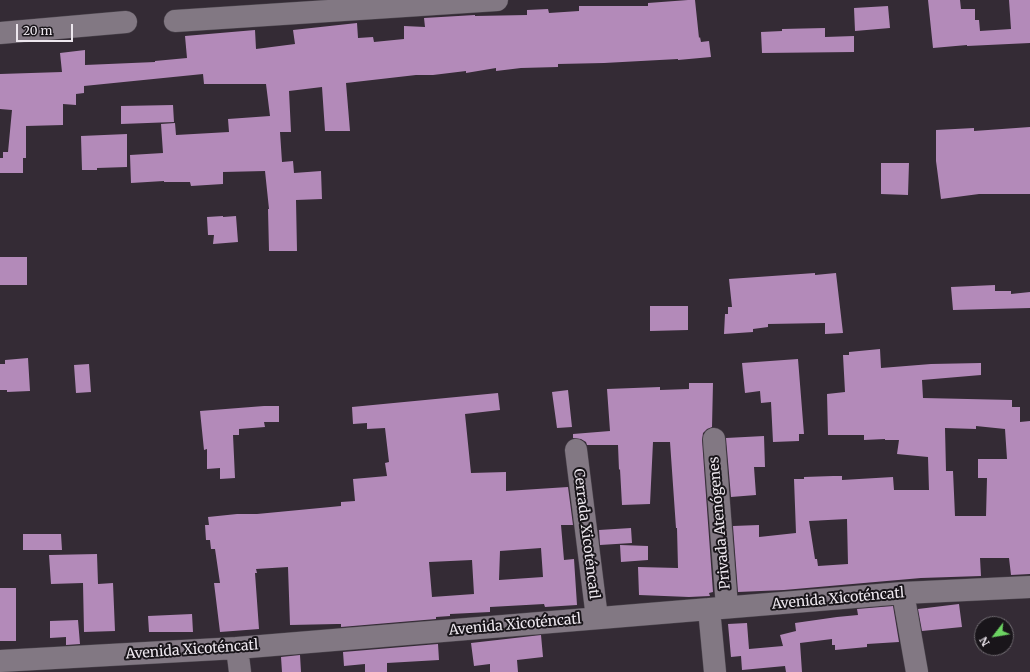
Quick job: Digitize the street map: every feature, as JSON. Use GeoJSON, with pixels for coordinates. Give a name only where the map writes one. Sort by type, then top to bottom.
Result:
{"type":"FeatureCollection","features":[{"type":"Feature","properties":{"kind":"street"},"geometry":{"type":"LineString","coordinates":[[175,22],[497,0]]}},
{"type":"Feature","properties":{"kind":"street"},"geometry":{"type":"LineString","coordinates":[[0,33],[126,22]]}},
{"type":"Feature","properties":{"kind":"street","name":"Privada Atenógenes"},"geometry":{"type":"LineString","coordinates":[[714,439],[718,608],[715,672]]}},
{"type":"Feature","properties":{"kind":"street","name":"Cerrada Xicoténcatl"},"geometry":{"type":"LineString","coordinates":[[576,450],[597,618]]}},
{"type":"Feature","properties":{"kind":"street","name":"Avenida Xicoténcatl"},"geometry":{"type":"LineString","coordinates":[[0,661],[237,648],[903,593],[1030,587]]}},
{"type":"Feature","properties":{"kind":"street"},"geometry":{"type":"LineString","coordinates":[[903,593],[917,672]]}},
{"type":"Feature","properties":{"kind":"street"},"geometry":{"type":"LineString","coordinates":[[237,648],[240,672]]}},
{"type":"Feature","properties":{"kind":"building"},"geometry":{"type":"Polygon","coordinates":[[[695,0],[699,38],[700,37],[701,42],[709,41],[711,57],[678,60],[558,64],[558,67],[521,68],[496,71],[496,68],[466,73],[466,71],[433,75],[416,75],[346,83],[350,131],[325,131],[322,87],[289,91],[291,132],[280,132],[282,162],[293,161],[294,173],[321,171],[322,199],[296,200],[297,251],[269,251],[269,209],[265,171],[223,172],[223,184],[191,186],[190,182],[164,181],[131,183],[130,155],[163,153],[161,124],[175,123],[176,135],[229,132],[228,119],[270,116],[266,84],[204,84],[203,74],[84,86],[84,93],[76,94],[76,105],[63,104],[63,125],[26,126],[26,158],[23,158],[23,173],[0,173],[0,158],[3,158],[3,152],[8,152],[12,110],[0,109],[0,74],[62,72],[60,53],[85,50],[85,65],[155,62],[187,58],[185,36],[255,30],[256,49],[295,44],[293,30],[357,23],[358,38],[373,37],[374,42],[404,39],[404,26],[425,27],[424,18],[475,15],[527,15],[527,10],[548,9],[549,13],[579,11],[579,6],[648,6],[648,3],[695,0]]]}},
{"type":"Feature","properties":{"kind":"building"},"geometry":{"type":"Polygon","coordinates":[[[928,0],[960,0],[961,9],[975,9],[975,20],[979,20],[980,31],[1011,29],[1009,0],[1030,0],[1030,43],[967,45],[933,48],[928,0]]]}},
{"type":"Feature","properties":{"kind":"building"},"geometry":{"type":"Polygon","coordinates":[[[888,6],[890,28],[855,31],[854,8],[888,6]]]}},
{"type":"Feature","properties":{"kind":"building"},"geometry":{"type":"Polygon","coordinates":[[[825,28],[825,37],[854,36],[854,52],[762,53],[761,32],[782,31],[782,29],[825,28]]]}},
{"type":"Feature","properties":{"kind":"building"},"geometry":{"type":"Polygon","coordinates":[[[173,105],[174,122],[121,124],[121,106],[173,105]]]}},
{"type":"Feature","properties":{"kind":"building"},"geometry":{"type":"Polygon","coordinates":[[[1030,127],[1030,194],[979,194],[941,199],[936,161],[936,130],[974,128],[974,131],[1030,127]]]}},
{"type":"Feature","properties":{"kind":"building"},"geometry":{"type":"Polygon","coordinates":[[[127,134],[127,167],[82,170],[81,136],[127,134]]]}},
{"type":"Feature","properties":{"kind":"building"},"geometry":{"type":"Polygon","coordinates":[[[881,163],[909,163],[908,195],[881,194],[881,163]]]}},
{"type":"Feature","properties":{"kind":"building"},"geometry":{"type":"Polygon","coordinates":[[[236,216],[238,242],[213,244],[214,235],[208,235],[207,217],[236,216]]]}},
{"type":"Feature","properties":{"kind":"building"},"geometry":{"type":"Polygon","coordinates":[[[0,257],[27,257],[27,285],[0,285],[0,257]]]}},
{"type":"Feature","properties":{"kind":"building"},"geometry":{"type":"Polygon","coordinates":[[[815,273],[815,275],[836,273],[843,333],[825,334],[825,323],[768,324],[768,327],[753,329],[753,332],[724,334],[725,314],[728,314],[728,307],[732,307],[729,279],[815,273]]]}},
{"type":"Feature","properties":{"kind":"building"},"geometry":{"type":"Polygon","coordinates":[[[995,285],[995,291],[1011,291],[1011,294],[1030,292],[1030,308],[953,310],[951,287],[995,285]]]}},
{"type":"Feature","properties":{"kind":"building"},"geometry":{"type":"Polygon","coordinates":[[[650,306],[688,306],[688,330],[650,331],[650,306]]]}},
{"type":"Feature","properties":{"kind":"building"},"geometry":{"type":"Polygon","coordinates":[[[880,349],[881,368],[931,364],[981,363],[981,375],[922,380],[923,398],[1012,400],[1012,407],[1020,407],[1020,422],[1030,421],[1030,574],[1011,575],[1009,558],[980,558],[981,576],[921,578],[784,590],[738,592],[733,526],[759,525],[759,537],[796,533],[794,479],[804,479],[804,477],[833,476],[842,476],[842,480],[893,477],[894,490],[929,490],[928,457],[897,454],[899,440],[864,440],[864,435],[828,435],[827,394],[845,392],[843,355],[849,355],[849,352],[880,349]],[[976,426],[976,429],[945,428],[946,471],[953,471],[955,516],[986,516],[987,478],[978,478],[978,459],[1007,459],[1005,429],[976,426]],[[847,519],[809,521],[815,559],[817,559],[818,566],[848,564],[847,519]]]}},
{"type":"Feature","properties":{"kind":"building"},"geometry":{"type":"Polygon","coordinates":[[[28,358],[30,391],[7,392],[7,390],[0,390],[0,364],[5,364],[5,360],[28,358]]]}},
{"type":"Feature","properties":{"kind":"building"},"geometry":{"type":"Polygon","coordinates":[[[798,359],[804,434],[799,434],[799,441],[773,442],[771,402],[761,403],[760,391],[745,393],[742,363],[798,359]]]}},
{"type":"Feature","properties":{"kind":"building"},"geometry":{"type":"Polygon","coordinates":[[[89,364],[91,392],[76,393],[74,365],[89,364]]]}},
{"type":"Feature","properties":{"kind":"building"},"geometry":{"type":"Polygon","coordinates":[[[689,383],[713,383],[712,427],[703,433],[702,440],[713,592],[709,593],[710,596],[689,597],[639,595],[638,567],[678,568],[677,528],[670,442],[653,442],[650,504],[622,505],[618,445],[587,445],[586,442],[581,439],[573,438],[573,434],[610,431],[607,389],[660,387],[660,390],[689,389],[689,383]]]}},
{"type":"Feature","properties":{"kind":"building"},"geometry":{"type":"Polygon","coordinates":[[[568,390],[572,427],[557,428],[552,392],[568,390]]]}},
{"type":"Feature","properties":{"kind":"building"},"geometry":{"type":"Polygon","coordinates":[[[498,393],[500,410],[465,414],[471,473],[506,472],[506,491],[568,487],[573,525],[561,525],[564,560],[574,559],[577,605],[545,607],[544,604],[490,607],[490,612],[450,614],[450,616],[436,617],[436,619],[341,627],[341,624],[290,625],[288,567],[256,569],[259,629],[220,632],[214,583],[220,583],[215,549],[211,549],[210,540],[206,540],[205,525],[209,525],[208,517],[341,506],[341,502],[355,501],[353,479],[387,476],[385,463],[389,462],[385,428],[367,429],[367,423],[353,424],[352,407],[498,393]],[[541,548],[500,551],[499,580],[543,577],[541,548]],[[472,560],[429,562],[432,597],[474,594],[472,560]]]}},
{"type":"Feature","properties":{"kind":"building"},"geometry":{"type":"Polygon","coordinates":[[[279,406],[279,422],[264,422],[265,427],[239,429],[239,435],[233,435],[235,478],[220,479],[220,468],[207,469],[207,449],[204,450],[200,411],[279,406]]]}},
{"type":"Feature","properties":{"kind":"building"},"geometry":{"type":"Polygon","coordinates":[[[764,436],[765,467],[754,467],[756,495],[731,497],[726,438],[764,436]]]}},
{"type":"Feature","properties":{"kind":"building"},"geometry":{"type":"Polygon","coordinates":[[[631,528],[632,543],[600,545],[599,530],[631,528]]]}},
{"type":"Feature","properties":{"kind":"building"},"geometry":{"type":"Polygon","coordinates":[[[23,534],[61,534],[62,550],[23,550],[23,534]]]}},
{"type":"Feature","properties":{"kind":"building"},"geometry":{"type":"Polygon","coordinates":[[[620,545],[648,546],[648,560],[621,562],[620,545]]]}},
{"type":"Feature","properties":{"kind":"building"},"geometry":{"type":"Polygon","coordinates":[[[97,554],[98,584],[113,583],[115,631],[84,632],[83,583],[51,584],[49,555],[97,554]]]}},
{"type":"Feature","properties":{"kind":"building"},"geometry":{"type":"Polygon","coordinates":[[[0,588],[16,588],[16,641],[0,641],[0,588]]]}},
{"type":"Feature","properties":{"kind":"building"},"geometry":{"type":"Polygon","coordinates":[[[959,604],[962,627],[922,631],[918,609],[959,604]]]}},
{"type":"Feature","properties":{"kind":"building"},"geometry":{"type":"Polygon","coordinates":[[[893,606],[899,642],[867,644],[867,647],[835,650],[835,645],[832,645],[832,639],[800,643],[802,672],[786,672],[785,666],[742,670],[741,656],[731,657],[728,624],[747,623],[749,649],[783,646],[780,635],[796,631],[795,623],[858,615],[857,609],[893,606]]]}},
{"type":"Feature","properties":{"kind":"building"},"geometry":{"type":"Polygon","coordinates":[[[192,614],[193,632],[149,632],[148,616],[192,614]]]}},
{"type":"Feature","properties":{"kind":"building"},"geometry":{"type":"Polygon","coordinates":[[[78,620],[80,644],[66,645],[66,637],[50,638],[50,621],[78,620]]]}},
{"type":"Feature","properties":{"kind":"building"},"geometry":{"type":"Polygon","coordinates":[[[541,635],[543,657],[517,660],[518,672],[490,672],[490,664],[474,666],[471,643],[541,635]]]}},
{"type":"Feature","properties":{"kind":"building"},"geometry":{"type":"Polygon","coordinates":[[[438,644],[439,660],[387,663],[387,672],[365,672],[365,664],[344,666],[343,652],[438,644]]]}},
{"type":"Feature","properties":{"kind":"building"},"geometry":{"type":"Polygon","coordinates":[[[300,655],[301,672],[282,672],[281,657],[300,655]]]}}]}
